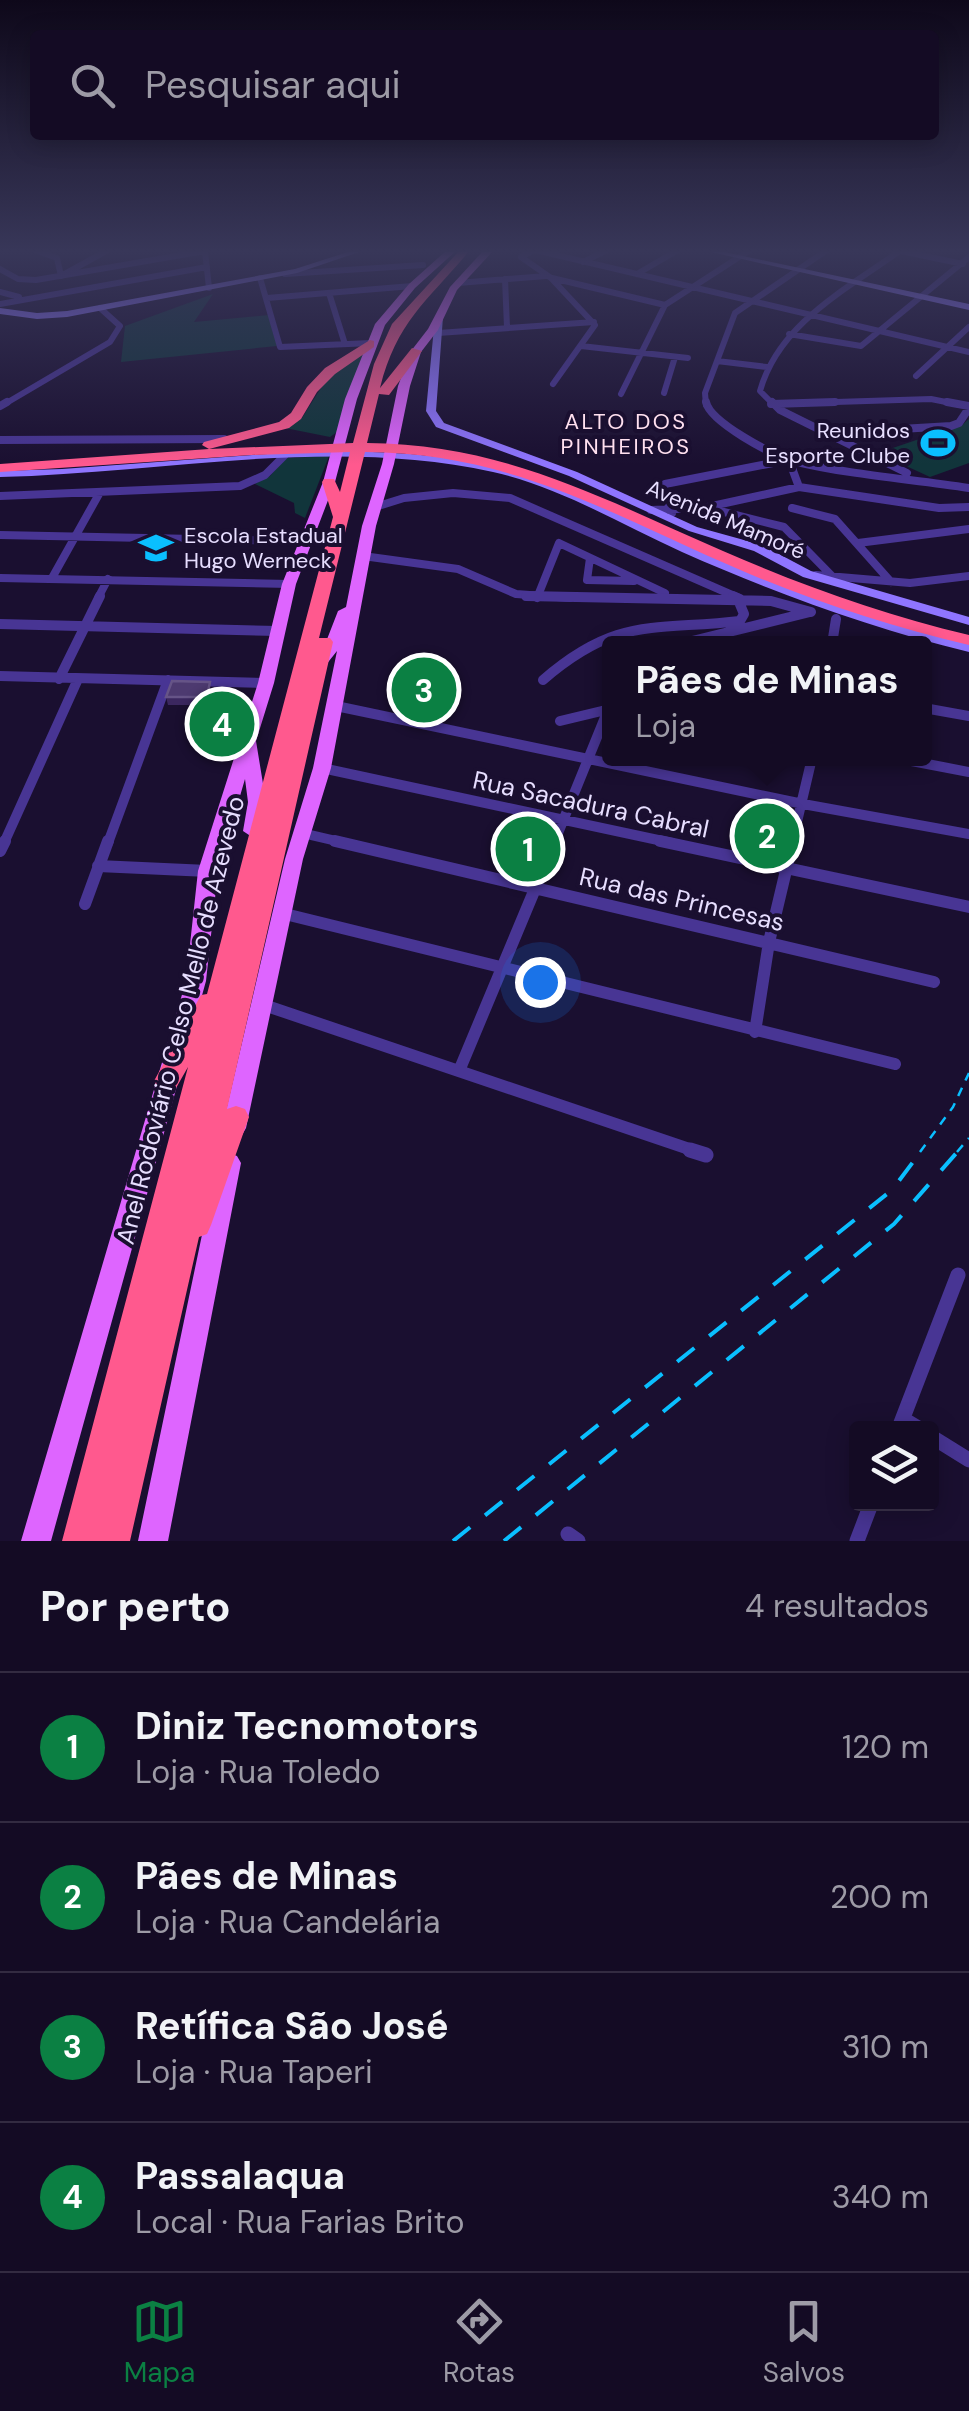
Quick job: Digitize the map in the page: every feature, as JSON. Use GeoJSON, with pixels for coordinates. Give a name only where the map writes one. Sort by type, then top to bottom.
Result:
{"type":"FeatureCollection","features":[{"type":"Feature","properties":{"kind":"highway","name":"Anel Rodoviário Celso Mello de Azevedo"},"geometry":{"type":"LineString","coordinates":[[79,1541],[254,860],[362,463],[380,364],[400,322]]}},
{"type":"Feature","properties":{"kind":"highway","name":"Anel Rodoviário Celso Mello de Azevedo"},"geometry":{"type":"LineString","coordinates":[[370,427],[410,322]]}},
{"type":"Feature","properties":{"kind":"highway"},"geometry":{"type":"LineString","coordinates":[[160,454],[271,430],[296,416],[330,371],[371,343]]}},
{"type":"Feature","properties":{"kind":"highway"},"geometry":{"type":"LineString","coordinates":[[384,392],[416,351]]}},
{"type":"Feature","properties":{"kind":"highway"},"geometry":{"type":"LineString","coordinates":[[271,430],[454,449],[556,474],[798,582],[969,632]]}},
{"type":"Feature","properties":{"kind":"highway"},"geometry":{"type":"LineString","coordinates":[[0,468],[337,437]]}},
{"type":"Feature","properties":{"kind":"highway"},"geometry":{"type":"LineString","coordinates":[[454,449],[466,446],[472,439]]}},
{"type":"Feature","properties":{"kind":"highway"},"geometry":{"type":"LineString","coordinates":[[0,468],[325,448],[450,454],[549,479],[769,578],[969,644]]}},
{"type":"Feature","properties":{"kind":"highway","name":"Anel Rodoviário Celso Mello de Azevedo"},"geometry":{"type":"LineString","coordinates":[[114,1541],[172,1288],[290,836],[308,667],[342,521],[362,463]]}},
{"type":"Feature","properties":{"kind":"highway"},"geometry":{"type":"LineString","coordinates":[[328,482],[342,521]]}},
{"type":"Feature","properties":{"kind":"highway"},"geometry":{"type":"LineString","coordinates":[[167,1082],[225,974]]}},
{"type":"Feature","properties":{"kind":"highway"},"geometry":{"type":"LineString","coordinates":[[172,1288],[236,1117]]}},
{"type":"Feature","properties":{"kind":"main road"},"geometry":{"type":"LineString","coordinates":[[36,1541],[196,981],[208,871],[266,682],[290,584],[335,462],[337,437],[371,343],[383,322]]}},
{"type":"Feature","properties":{"kind":"main road","name":"Anel Rodoviário Celso Mello de Azevedo"},"geometry":{"type":"LineString","coordinates":[[153,1541],[236,1117],[281,913],[290,836],[322,768],[354,596],[377,500],[416,351],[437,322]]}},
{"type":"Feature","properties":{"kind":"main road"},"geometry":{"type":"LineString","coordinates":[[308,667],[332,648],[342,615],[354,596]]}},
{"type":"Feature","properties":{"kind":"main road"},"geometry":{"type":"LineString","coordinates":[[248,738],[257,802],[251,834],[254,860]]}},
{"type":"Feature","properties":{"kind":"street"},"geometry":{"type":"LineString","coordinates":[[0,406],[110,342],[120,326],[115,322]]}},
{"type":"Feature","properties":{"kind":"street"},"geometry":{"type":"LineString","coordinates":[[273,322],[280,347],[344,341],[371,343]]}},
{"type":"Feature","properties":{"kind":"street"},"geometry":{"type":"LineString","coordinates":[[338,322],[344,341]]}},
{"type":"Feature","properties":{"kind":"street"},"geometry":{"type":"LineString","coordinates":[[439,322],[438,333],[594,322]]}},
{"type":"Feature","properties":{"kind":"street"},"geometry":{"type":"LineString","coordinates":[[508,322],[508,327]]}},
{"type":"Feature","properties":{"kind":"street"},"geometry":{"type":"LineString","coordinates":[[553,384],[594,322]]}},
{"type":"Feature","properties":{"kind":"street"},"geometry":{"type":"LineString","coordinates":[[622,394],[657,322]]}},
{"type":"Feature","properties":{"kind":"street"},"geometry":{"type":"LineString","coordinates":[[729,322],[704,393],[706,408],[720,422],[790,460],[800,487]]}},
{"type":"Feature","properties":{"kind":"street"},"geometry":{"type":"LineString","coordinates":[[806,322],[789,334],[767,367],[760,391],[770,404],[917,478]]}},
{"type":"Feature","properties":{"kind":"street"},"geometry":{"type":"LineString","coordinates":[[839,322],[969,352]]}},
{"type":"Feature","properties":{"kind":"street"},"geometry":{"type":"LineString","coordinates":[[789,334],[861,346],[889,322]]}},
{"type":"Feature","properties":{"kind":"street"},"geometry":{"type":"LineString","coordinates":[[916,376],[969,327]]}},
{"type":"Feature","properties":{"kind":"street","name":"Avenida Mamoré"},"geometry":{"type":"LineString","coordinates":[[438,333],[433,418],[440,425],[573,474],[651,510],[758,548],[807,574],[969,621]]}},
{"type":"Feature","properties":{"kind":"street"},"geometry":{"type":"LineString","coordinates":[[581,346],[688,358]]}},
{"type":"Feature","properties":{"kind":"street"},"geometry":{"type":"LineString","coordinates":[[664,393],[675,356]]}},
{"type":"Feature","properties":{"kind":"street"},"geometry":{"type":"LineString","coordinates":[[717,361],[767,367]]}},
{"type":"Feature","properties":{"kind":"street"},"geometry":{"type":"LineString","coordinates":[[770,404],[931,399],[969,407],[959,423],[951,426],[830,433]]}},
{"type":"Feature","properties":{"kind":"street"},"geometry":{"type":"LineString","coordinates":[[0,440],[155,442],[245,438]]}},
{"type":"Feature","properties":{"kind":"street"},"geometry":{"type":"LineString","coordinates":[[0,468],[403,454],[496,470],[543,484],[836,619],[895,636]]}},
{"type":"Feature","properties":{"kind":"street"},"geometry":{"type":"LineString","coordinates":[[0,496],[240,486],[255,481],[284,456]]}},
{"type":"Feature","properties":{"kind":"street"},"geometry":{"type":"LineString","coordinates":[[251,458],[269,468]]}},
{"type":"Feature","properties":{"kind":"street"},"geometry":{"type":"LineString","coordinates":[[969,484],[957,486],[790,460],[665,484],[662,488],[673,516],[800,487],[939,508],[969,507]]}},
{"type":"Feature","properties":{"kind":"street"},"geometry":{"type":"LineString","coordinates":[[957,486],[969,497]]}},
{"type":"Feature","properties":{"kind":"street"},"geometry":{"type":"LineString","coordinates":[[52,578],[99,494]]}},
{"type":"Feature","properties":{"kind":"street"},"geometry":{"type":"LineString","coordinates":[[377,500],[490,494],[522,501],[744,603]]}},
{"type":"Feature","properties":{"kind":"street"},"geometry":{"type":"LineString","coordinates":[[702,508],[734,512],[784,527],[833,576]]}},
{"type":"Feature","properties":{"kind":"street"},"geometry":{"type":"LineString","coordinates":[[792,508],[834,519],[892,582]]}},
{"type":"Feature","properties":{"kind":"street"},"geometry":{"type":"LineString","coordinates":[[858,543],[969,530]]}},
{"type":"Feature","properties":{"kind":"street"},"geometry":{"type":"LineString","coordinates":[[0,535],[296,541],[303,547]]}},
{"type":"Feature","properties":{"kind":"street"},"geometry":{"type":"LineString","coordinates":[[537,598],[558,543],[665,593]]}},
{"type":"Feature","properties":{"kind":"street"},"geometry":{"type":"LineString","coordinates":[[363,556],[458,569],[516,594],[537,598],[771,601],[969,644]]}},
{"type":"Feature","properties":{"kind":"street"},"geometry":{"type":"LineString","coordinates":[[590,558],[587,580],[643,583]]}},
{"type":"Feature","properties":{"kind":"street"},"geometry":{"type":"LineString","coordinates":[[807,574],[892,582],[969,576]]}},
{"type":"Feature","properties":{"kind":"street"},"geometry":{"type":"LineString","coordinates":[[0,578],[290,584]]}},
{"type":"Feature","properties":{"kind":"street"},"geometry":{"type":"LineString","coordinates":[[58,679],[108,579]]}},
{"type":"Feature","properties":{"kind":"street"},"geometry":{"type":"LineString","coordinates":[[643,583],[647,600]]}},
{"type":"Feature","properties":{"kind":"street"},"geometry":{"type":"LineString","coordinates":[[611,636],[650,625],[740,621],[744,603]]}},
{"type":"Feature","properties":{"kind":"street"},"geometry":{"type":"LineString","coordinates":[[723,636],[815,609]]}},
{"type":"Feature","properties":{"kind":"street"},"geometry":{"type":"LineString","coordinates":[[833,636],[836,619]]}},
{"type":"Feature","properties":{"kind":"street"},"geometry":{"type":"LineString","coordinates":[[0,624],[278,631]]}},
{"type":"Feature","properties":{"kind":"street"},"geometry":{"type":"LineString","coordinates":[[543,680],[555,668],[602,641]]}},
{"type":"Feature","properties":{"kind":"street"},"geometry":{"type":"LineString","coordinates":[[932,646],[969,656]]}},
{"type":"Feature","properties":{"kind":"street"},"geometry":{"type":"LineString","coordinates":[[0,676],[266,682]]}},
{"type":"Feature","properties":{"kind":"street"},"geometry":{"type":"LineString","coordinates":[[0,851],[78,679]]}},
{"type":"Feature","properties":{"kind":"street"},"geometry":{"type":"LineString","coordinates":[[84,904],[168,680]]}},
{"type":"Feature","properties":{"kind":"street"},"geometry":{"type":"LineString","coordinates":[[336,706],[602,762]]}},
{"type":"Feature","properties":{"kind":"street"},"geometry":{"type":"LineString","coordinates":[[932,709],[969,716]]}},
{"type":"Feature","properties":{"kind":"street"},"geometry":{"type":"LineString","coordinates":[[560,721],[602,711]]}},
{"type":"Feature","properties":{"kind":"street"},"geometry":{"type":"LineString","coordinates":[[459,1071],[506,968],[602,731]]}},
{"type":"Feature","properties":{"kind":"street"},"geometry":{"type":"LineString","coordinates":[[932,765],[969,772]]}},
{"type":"Feature","properties":{"kind":"street"},"geometry":{"type":"LineString","coordinates":[[622,766],[969,834]]}},
{"type":"Feature","properties":{"kind":"street"},"geometry":{"type":"LineString","coordinates":[[755,1032],[784,869],[810,766]]}},
{"type":"Feature","properties":{"kind":"street","name":"Rua Sacadura Cabral"},"geometry":{"type":"LineString","coordinates":[[322,768],[969,907]]}},
{"type":"Feature","properties":{"kind":"street","name":"Rua das Princesas"},"geometry":{"type":"LineString","coordinates":[[290,836],[538,889],[934,982]]}},
{"type":"Feature","properties":{"kind":"street"},"geometry":{"type":"LineString","coordinates":[[98,866],[208,871]]}},
{"type":"Feature","properties":{"kind":"street"},"geometry":{"type":"LineString","coordinates":[[281,913],[894,1064]]}},
{"type":"Feature","properties":{"kind":"street"},"geometry":{"type":"LineString","coordinates":[[260,1004],[706,1155]]}},
{"type":"Feature","properties":{"kind":"street"},"geometry":{"type":"LineString","coordinates":[[908,1421],[958,1275]]}},
{"type":"Feature","properties":{"kind":"street"},"geometry":{"type":"LineString","coordinates":[[939,1441],[969,1460]]}},
{"type":"Feature","properties":{"kind":"street"},"geometry":{"type":"LineString","coordinates":[[856,1541],[868,1511]]}},
{"type":"Feature","properties":{"kind":"green space"},"geometry":{"type":"Polygon","coordinates":[[[136,322],[271,322],[277,346],[121,362],[125,326],[136,322]]]}},
{"type":"Feature","properties":{"kind":"green space"},"geometry":{"type":"Polygon","coordinates":[[[366,347],[344,427],[330,437],[280,427],[302,418],[326,380],[366,347]]]}},
{"type":"Feature","properties":{"kind":"green space","name":"Reunidos Esporte Clube"},"geometry":{"type":"Polygon","coordinates":[[[969,419],[969,463],[930,477],[878,453],[937,433],[936,430],[961,426],[969,419]]]}},
{"type":"Feature","properties":{"kind":"green space"},"geometry":{"type":"Polygon","coordinates":[[[329,456],[305,518],[295,513],[294,503],[255,484],[270,476],[285,458],[329,456]]]}},
{"type":"Feature","properties":{"kind":"building"},"geometry":{"type":"Polygon","coordinates":[[[172,681],[210,682],[207,697],[166,697],[172,681]]]}},
{"type":"Feature","properties":{"kind":"building"},"geometry":{"type":"Polygon","coordinates":[[[209,695],[244,696],[234,735],[197,734],[209,695]]]}},
{"type":"Feature","properties":{"kind":"railway"},"geometry":{"type":"LineString","coordinates":[[920,1152],[953,1107],[969,1073]]}},
{"type":"Feature","properties":{"kind":"railway"},"geometry":{"type":"LineString","coordinates":[[957,1152],[969,1138]]}},
{"type":"Feature","properties":{"kind":"railway"},"geometry":{"type":"LineString","coordinates":[[453,1541],[892,1190],[922,1150]]}},
{"type":"Feature","properties":{"kind":"railway"},"geometry":{"type":"LineString","coordinates":[[504,1541],[894,1224],[959,1150]]}},
{"type":"Feature","properties":{"kind":"place","name":"Reunidos Esporte Clube"},"geometry":{"type":"Point","coordinates":[938,443]}},
{"type":"Feature","properties":{"kind":"place","name":"Escola Estadual Hugo Werneck"},"geometry":{"type":"Point","coordinates":[156,548]}},
{"type":"Feature","properties":{"kind":"place","name":"Retífica São José"},"geometry":{"type":"Point","coordinates":[424,690]}},
{"type":"Feature","properties":{"kind":"place","name":"Passalaqua"},"geometry":{"type":"Point","coordinates":[222,724]}},
{"type":"Feature","properties":{"kind":"place","name":"Pães de Minas"},"geometry":{"type":"Point","coordinates":[767,836]}},
{"type":"Feature","properties":{"kind":"place","name":"Diniz Tecnomotors"},"geometry":{"type":"Point","coordinates":[528,849]}},
{"type":"Feature","properties":{"kind":"district","name":"ALTO DOS PINHEIROS"},"geometry":{"type":"Point","coordinates":[626,434]}}]}
